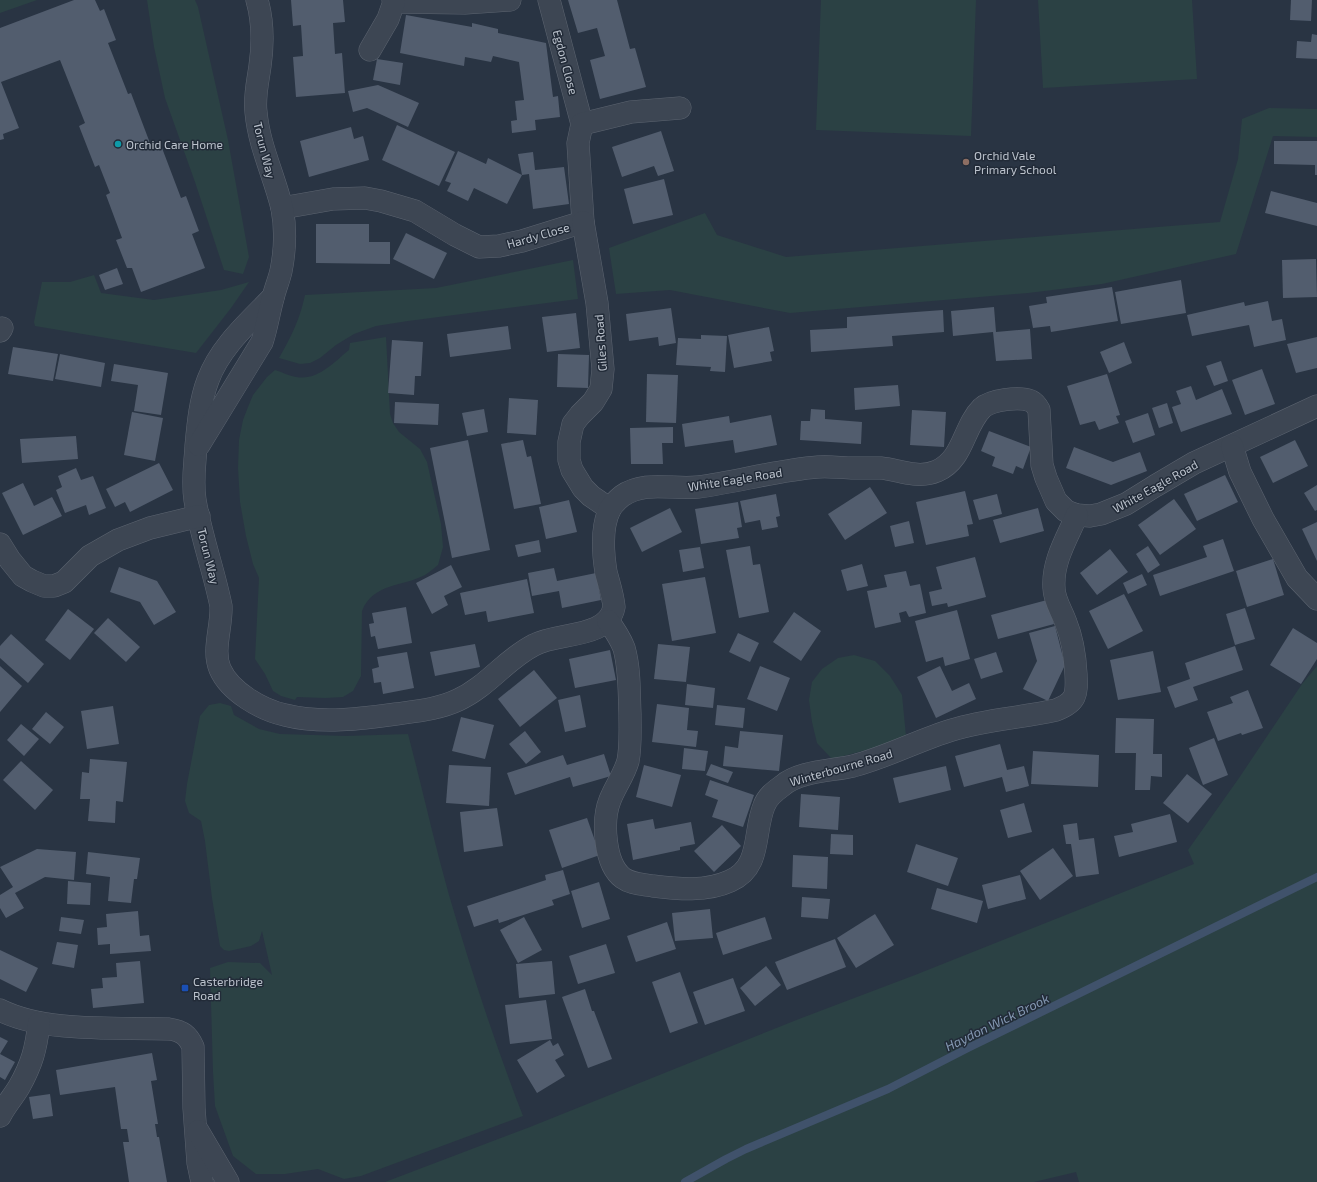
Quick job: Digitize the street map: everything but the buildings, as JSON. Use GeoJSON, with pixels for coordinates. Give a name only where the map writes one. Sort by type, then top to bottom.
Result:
{"type":"FeatureCollection","features":[{"type":"Feature","properties":{"kind":"street","name":"Torun Way"},"geometry":{"type":"LineString","coordinates":[[257,0],[260,10],[262,32],[261,64],[257,87],[256,110],[260,140],[282,208],[285,229],[284,250],[281,272],[262,342],[196,449],[194,466],[194,486],[198,516],[220,606],[221,618],[217,646],[218,662],[224,676],[234,687],[251,701],[267,710],[285,716],[331,719],[368,718],[438,707],[459,700],[479,688],[515,656],[534,644],[589,631],[600,627],[608,621]]}},
{"type":"Feature","properties":{"kind":"street"},"geometry":{"type":"LineString","coordinates":[[370,50],[388,19],[394,1],[473,2],[510,0]]}},
{"type":"Feature","properties":{"kind":"street","name":"Egdon Close"},"geometry":{"type":"LineString","coordinates":[[549,0],[582,124]]}},
{"type":"Feature","properties":{"kind":"street"},"geometry":{"type":"LineString","coordinates":[[582,124],[631,112],[680,108]]}},
{"type":"Feature","properties":{"kind":"street","name":"Hardy Close"},"geometry":{"type":"LineString","coordinates":[[282,208],[333,198],[365,198],[415,211],[479,247],[499,246],[522,241],[583,222],[578,143],[582,124]]}},
{"type":"Feature","properties":{"kind":"street","name":"Giles Road"},"geometry":{"type":"LineString","coordinates":[[583,222],[597,303],[603,369],[601,389],[593,402],[573,424],[569,442],[569,460],[572,470],[582,488],[590,496],[610,509]]}},
{"type":"Feature","properties":{"kind":"street","name":"White Eagle Road"},"geometry":{"type":"LineString","coordinates":[[608,621],[613,613],[614,607],[606,571],[604,542],[605,525],[610,509],[616,501],[625,494],[642,487],[699,487],[775,472],[818,467],[882,468],[913,474],[929,474],[942,469],[951,462],[958,453],[976,414],[983,407],[993,402],[1006,399],[1019,399],[1031,401],[1035,404],[1038,410],[1042,466],[1056,501],[1066,511],[1077,515],[1090,516],[1101,514],[1126,504],[1194,464],[1317,406]]}},
{"type":"Feature","properties":{"kind":"street"},"geometry":{"type":"LineString","coordinates":[[1232,446],[1240,472],[1263,519],[1297,578],[1317,599]]}},
{"type":"Feature","properties":{"kind":"street","name":"Winterbourne Road"},"geometry":{"type":"LineString","coordinates":[[608,621],[623,647],[629,675],[630,732],[628,762],[610,800],[607,811],[606,832],[611,860],[615,871],[628,881],[667,888],[706,888],[732,880],[747,867],[756,850],[758,827],[763,807],[768,799],[784,783],[803,776],[852,766],[887,756],[952,730],[978,723],[1056,710],[1071,703],[1075,693],[1075,652],[1071,637],[1056,598],[1054,588],[1058,560],[1077,515]]}},
{"type":"Feature","properties":{"kind":"street"},"geometry":{"type":"LineString","coordinates":[[0,544],[10,560],[23,576],[44,586],[54,586],[64,582],[90,556],[118,540],[150,528],[198,516]]}},
{"type":"Feature","properties":{"kind":"street"},"geometry":{"type":"LineString","coordinates":[[0,1010],[12,1016],[39,1023],[98,1027],[169,1029],[176,1030],[187,1036],[193,1047],[194,1108],[198,1163],[202,1182]]}},
{"type":"Feature","properties":{"kind":"street"},"geometry":{"type":"LineString","coordinates":[[0,1116],[19,1087],[30,1064],[36,1049],[39,1023]]}},
{"type":"Feature","properties":{"kind":"street"},"geometry":{"type":"LineString","coordinates":[[196,1127],[228,1182]]}},
{"type":"Feature","properties":{"kind":"green space"},"geometry":{"type":"Polygon","coordinates":[[[0,0],[37,0],[0,13],[0,0]]]}},
{"type":"Feature","properties":{"kind":"green space"},"geometry":{"type":"Polygon","coordinates":[[[147,0],[195,0],[198,7],[228,140],[249,257],[243,274],[224,270],[165,98],[154,47],[147,0]]]}},
{"type":"Feature","properties":{"kind":"green space"},"geometry":{"type":"Polygon","coordinates":[[[821,0],[976,0],[971,136],[816,130],[821,0]]]}},
{"type":"Feature","properties":{"kind":"green space"},"geometry":{"type":"Polygon","coordinates":[[[1038,0],[1192,0],[1197,79],[1043,88],[1038,0]]]}},
{"type":"Feature","properties":{"kind":"green space"},"geometry":{"type":"Polygon","coordinates":[[[1269,108],[1317,109],[1317,137],[1273,136],[1236,254],[1102,284],[1028,293],[790,313],[670,290],[616,294],[609,248],[705,213],[717,235],[786,257],[1220,222],[1238,159],[1242,119],[1269,108]]]}},
{"type":"Feature","properties":{"kind":"green space"},"geometry":{"type":"Polygon","coordinates":[[[573,260],[578,299],[376,326],[354,334],[336,345],[320,358],[310,363],[300,364],[279,358],[295,328],[305,295],[436,288],[573,260]]]}},
{"type":"Feature","properties":{"kind":"green space"},"geometry":{"type":"Polygon","coordinates":[[[94,275],[101,293],[154,300],[221,290],[249,282],[196,353],[35,326],[34,322],[42,282],[70,282],[94,275]]]}},
{"type":"Feature","properties":{"kind":"green space"},"geometry":{"type":"Polygon","coordinates":[[[386,337],[390,414],[393,423],[399,432],[420,449],[427,462],[441,524],[443,547],[438,565],[429,573],[416,579],[381,590],[373,595],[367,602],[362,611],[361,676],[353,691],[343,697],[297,697],[295,700],[281,696],[273,691],[265,674],[255,659],[259,578],[253,564],[246,536],[240,502],[238,468],[239,440],[243,420],[253,395],[267,377],[275,370],[296,377],[311,376],[325,370],[349,350],[350,343],[386,337]]]}},
{"type":"Feature","properties":{"kind":"green space"},"geometry":{"type":"Polygon","coordinates":[[[854,655],[875,661],[890,676],[902,695],[906,736],[874,748],[832,759],[817,743],[809,700],[812,682],[822,669],[838,658],[854,655]]]}},
{"type":"Feature","properties":{"kind":"green space"},"geometry":{"type":"Polygon","coordinates":[[[1317,666],[1317,1182],[1079,1182],[1076,1172],[1034,1182],[385,1182],[530,1127],[799,1019],[915,975],[1194,864],[1188,850],[1239,778],[1302,684],[1317,666]]]}},
{"type":"Feature","properties":{"kind":"green space"},"geometry":{"type":"Polygon","coordinates":[[[220,703],[231,706],[234,715],[259,729],[280,734],[345,736],[408,734],[438,855],[457,923],[493,1034],[523,1116],[361,1176],[344,1179],[318,1169],[285,1174],[256,1174],[233,1156],[215,1106],[210,968],[228,962],[260,963],[272,975],[262,931],[259,941],[251,946],[229,951],[224,950],[220,946],[201,821],[189,813],[185,801],[200,716],[209,705],[220,703]]]}},
{"type":"Feature","properties":{"kind":"waterway","name":"Haydon Wick Brook"},"geometry":{"type":"LineString","coordinates":[[685,1182],[746,1149],[888,1089],[968,1048],[1317,877]]}},
{"type":"Feature","properties":{"kind":"place","name":"Orchid Care Home"},"geometry":{"type":"Point","coordinates":[118,144]}},
{"type":"Feature","properties":{"kind":"place","name":"Orchid Vale Primary School"},"geometry":{"type":"Point","coordinates":[966,162]}},
{"type":"Feature","properties":{"kind":"place","name":"Casterbridge Road"},"geometry":{"type":"Point","coordinates":[185,988]}}]}
